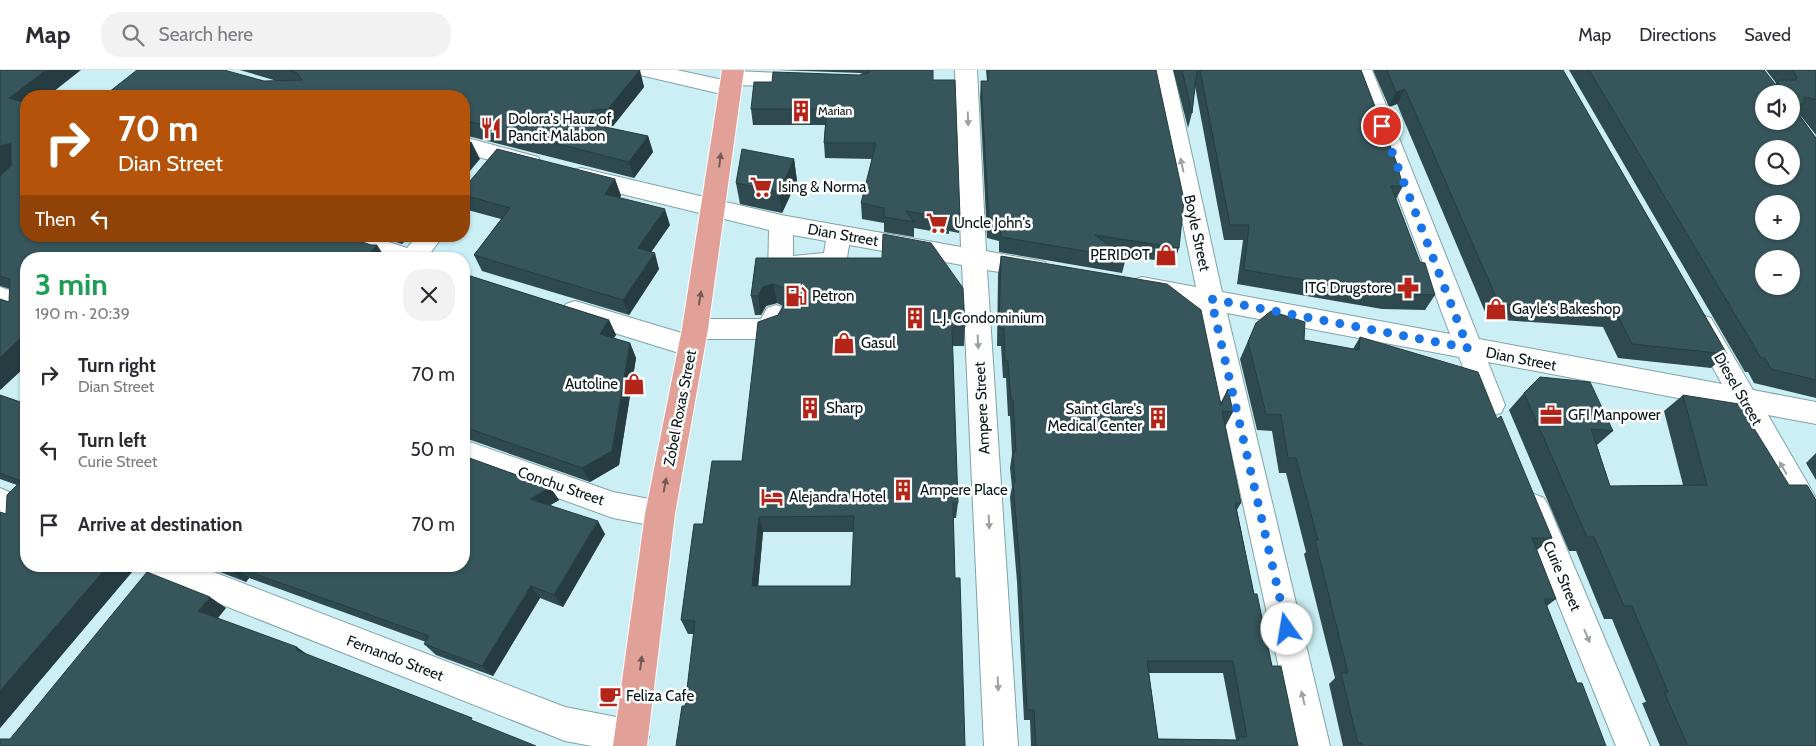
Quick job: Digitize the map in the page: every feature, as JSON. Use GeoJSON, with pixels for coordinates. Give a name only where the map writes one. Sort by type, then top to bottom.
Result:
{"type":"FeatureCollection","features":[{"type":"Feature","properties":{"kind":"main road","name":"Zobel Roxas Street"},"geometry":{"type":"LineString","coordinates":[[631,742],[660,514],[694,338],[732,79]]}},
{"type":"Feature","properties":{"kind":"street"},"geometry":{"type":"LineString","coordinates":[[647,70],[732,79],[832,81]]}},
{"type":"Feature","properties":{"kind":"street","name":"Ampere Street"},"geometry":{"type":"LineString","coordinates":[[966,70],[974,259],[1002,746]]}},
{"type":"Feature","properties":{"kind":"street","name":"Boyle Street"},"geometry":{"type":"LineString","coordinates":[[1162,70],[1211,299],[1313,746]]}},
{"type":"Feature","properties":{"kind":"street"},"geometry":{"type":"LineString","coordinates":[[1361,70],[1501,430]]}},
{"type":"Feature","properties":{"kind":"street","name":"Dian Street"},"geometry":{"type":"LineString","coordinates":[[470,147],[714,209],[781,224],[1059,273]]}},
{"type":"Feature","properties":{"kind":"street"},"geometry":{"type":"LineString","coordinates":[[481,175],[498,155]]}},
{"type":"Feature","properties":{"kind":"street"},"geometry":{"type":"LineString","coordinates":[[781,224],[781,271],[829,262],[835,258],[839,234]]}},
{"type":"Feature","properties":{"kind":"street"},"geometry":{"type":"LineString","coordinates":[[360,242],[390,252]]}},
{"type":"Feature","properties":{"kind":"street"},"geometry":{"type":"LineString","coordinates":[[418,252],[426,242]]}},
{"type":"Feature","properties":{"kind":"street","name":"Dian Street"},"geometry":{"type":"LineString","coordinates":[[1116,283],[1211,299],[1816,413]]}},
{"type":"Feature","properties":{"kind":"street"},"geometry":{"type":"LineString","coordinates":[[0,297],[20,304]]}},
{"type":"Feature","properties":{"kind":"street"},"geometry":{"type":"LineString","coordinates":[[557,305],[694,338],[762,330],[769,328],[774,323],[776,315]]}},
{"type":"Feature","properties":{"kind":"street","name":"Diesel Street"},"geometry":{"type":"LineString","coordinates":[[1692,307],[1816,525]]}},
{"type":"Feature","properties":{"kind":"street","name":"Conchu Street"},"geometry":{"type":"LineString","coordinates":[[470,454],[613,505],[660,514]]}},
{"type":"Feature","properties":{"kind":"street","name":"Curie Street"},"geometry":{"type":"LineString","coordinates":[[1524,484],[1633,746]]}},
{"type":"Feature","properties":{"kind":"street"},"geometry":{"type":"LineString","coordinates":[[0,501],[20,509]]}},
{"type":"Feature","properties":{"kind":"street","name":"Fernando Street"},"geometry":{"type":"LineString","coordinates":[[153,574],[564,724],[631,742]]}},
{"type":"Feature","properties":{"kind":"building"},"geometry":{"type":"Polygon","coordinates":[[[0,70],[46,70],[9,98],[20,101],[20,242],[362,242],[377,245],[371,252],[20,252],[20,339],[0,358],[0,299],[9,302],[10,279],[0,276],[0,176],[11,166],[11,143],[0,146],[0,70]]]}},
{"type":"Feature","properties":{"kind":"building"},"geometry":{"type":"Polygon","coordinates":[[[137,70],[224,70],[264,81],[302,80],[297,73],[288,70],[640,70],[608,109],[592,110],[591,124],[648,136],[629,162],[470,122],[470,90],[112,90],[137,70]]]}},
{"type":"Feature","properties":{"kind":"building"},"geometry":{"type":"Polygon","coordinates":[[[870,70],[933,70],[933,80],[955,80],[960,217],[950,216],[950,219],[906,211],[914,222],[884,217],[884,208],[861,203],[876,143],[824,143],[827,109],[751,109],[754,82],[772,82],[773,72],[859,75],[868,73],[870,70]]]}},
{"type":"Feature","properties":{"kind":"building"},"geometry":{"type":"Polygon","coordinates":[[[988,70],[1156,70],[1184,200],[1179,248],[1095,235],[1126,258],[1001,237],[1001,226],[989,223],[981,81],[988,81],[988,70]]]}},
{"type":"Feature","properties":{"kind":"building"},"geometry":{"type":"Polygon","coordinates":[[[1182,70],[1197,70],[1192,113],[1182,70]]]}},
{"type":"Feature","properties":{"kind":"building"},"geometry":{"type":"Polygon","coordinates":[[[1200,70],[1361,70],[1396,161],[1403,186],[1391,186],[1420,262],[1425,263],[1435,295],[1391,294],[1244,270],[1249,225],[1230,225],[1200,70]]]}},
{"type":"Feature","properties":{"kind":"building"},"geometry":{"type":"Polygon","coordinates":[[[1387,70],[1563,70],[1727,354],[1632,344],[1616,312],[1499,304],[1405,89],[1396,92],[1387,70]]]}},
{"type":"Feature","properties":{"kind":"building"},"geometry":{"type":"Polygon","coordinates":[[[1589,70],[1764,70],[1775,84],[1778,85],[1755,85],[1755,130],[1800,130],[1800,116],[1816,138],[1816,380],[1771,369],[1765,358],[1761,358],[1589,70]]]}},
{"type":"Feature","properties":{"kind":"building"},"geometry":{"type":"Polygon","coordinates":[[[1792,70],[1816,70],[1816,100],[1804,97],[1804,104],[1800,104],[1800,85],[1778,85],[1779,80],[1796,80],[1797,77],[1792,70]]]}},
{"type":"Feature","properties":{"kind":"building"},"geometry":{"type":"Polygon","coordinates":[[[497,149],[615,179],[605,194],[665,209],[638,248],[655,253],[623,300],[474,255],[510,208],[470,197],[470,181],[497,149]]]}},
{"type":"Feature","properties":{"kind":"building"},"geometry":{"type":"Polygon","coordinates":[[[742,149],[794,159],[779,192],[736,183],[742,149]]]}},
{"type":"Feature","properties":{"kind":"building"},"geometry":{"type":"Polygon","coordinates":[[[883,234],[931,243],[963,288],[965,327],[952,327],[958,503],[953,503],[955,578],[960,578],[965,746],[676,746],[682,706],[685,706],[695,621],[681,620],[694,524],[703,524],[712,461],[742,461],[758,322],[778,315],[788,297],[784,288],[773,284],[763,287],[758,296],[751,296],[756,258],[882,258],[883,234]],[[854,516],[759,517],[752,586],[851,586],[854,516]]]}},
{"type":"Feature","properties":{"kind":"building"},"geometry":{"type":"Polygon","coordinates":[[[1001,256],[1167,284],[1201,310],[1221,405],[1228,389],[1233,412],[1222,411],[1241,503],[1235,503],[1254,594],[1257,594],[1272,666],[1281,666],[1298,746],[1036,746],[1034,710],[1027,710],[1020,568],[1013,482],[1015,482],[1013,452],[1016,452],[1013,400],[1011,400],[1008,361],[1005,361],[1004,328],[999,328],[1001,256]],[[1147,661],[1158,739],[1239,740],[1238,737],[1247,737],[1233,661],[1147,661]]]}},
{"type":"Feature","properties":{"kind":"building"},"geometry":{"type":"Polygon","coordinates":[[[470,276],[609,320],[600,334],[630,343],[612,451],[582,468],[470,429],[470,276]]]}},
{"type":"Feature","properties":{"kind":"building"},"geometry":{"type":"Polygon","coordinates":[[[1271,311],[1305,322],[1304,340],[1359,350],[1360,337],[1478,372],[1497,419],[1501,416],[1552,538],[1532,538],[1556,599],[1544,599],[1577,683],[1582,683],[1606,746],[1363,746],[1362,743],[1358,743],[1341,673],[1348,673],[1315,540],[1318,540],[1296,458],[1288,458],[1281,415],[1266,414],[1248,342],[1256,323],[1271,311]]]}},
{"type":"Feature","properties":{"kind":"building"},"geometry":{"type":"Polygon","coordinates":[[[1540,377],[1590,382],[1613,431],[1591,429],[1610,486],[1707,485],[1683,395],[1739,404],[1789,485],[1807,485],[1816,500],[1816,746],[1688,746],[1664,692],[1668,692],[1632,606],[1624,606],[1594,537],[1587,537],[1524,393],[1540,377]]]}},
{"type":"Feature","properties":{"kind":"building"},"geometry":{"type":"Polygon","coordinates":[[[0,395],[20,402],[20,481],[0,473],[0,395]]]}},
{"type":"Feature","properties":{"kind":"building"},"geometry":{"type":"Polygon","coordinates":[[[470,458],[550,487],[530,499],[598,521],[554,595],[531,586],[482,666],[424,644],[429,636],[250,572],[470,572],[470,458]]]}},
{"type":"Feature","properties":{"kind":"building"},"geometry":{"type":"Polygon","coordinates":[[[20,482],[20,572],[103,572],[0,691],[0,512],[6,514],[7,495],[20,482]]]}},
{"type":"Feature","properties":{"kind":"building"},"geometry":{"type":"Polygon","coordinates":[[[147,572],[210,597],[198,611],[297,647],[296,650],[472,718],[471,720],[536,746],[0,746],[0,739],[10,739],[147,572]]]}},
{"type":"Feature","properties":{"kind":"place","name":"Marian"},"geometry":{"type":"Point","coordinates":[801,111]}},
{"type":"Feature","properties":{"kind":"place","name":"Dolora's Hauz of Pancit Malabon"},"geometry":{"type":"Point","coordinates":[491,128]}},
{"type":"Feature","properties":{"kind":"place","name":"Ising & Norma"},"geometry":{"type":"Point","coordinates":[761,187]}},
{"type":"Feature","properties":{"kind":"place","name":"Uncle John's"},"geometry":{"type":"Point","coordinates":[937,223]}},
{"type":"Feature","properties":{"kind":"place","name":"PERIDOT"},"geometry":{"type":"Point","coordinates":[1166,255]}},
{"type":"Feature","properties":{"kind":"place","name":"ITG Drugstore"},"geometry":{"type":"Point","coordinates":[1408,288]}},
{"type":"Feature","properties":{"kind":"place","name":"Petron"},"geometry":{"type":"Point","coordinates":[796,296]}},
{"type":"Feature","properties":{"kind":"place","name":"Gayle's Bakeshop"},"geometry":{"type":"Point","coordinates":[1496,309]}},
{"type":"Feature","properties":{"kind":"place","name":"L.J. Condominium"},"geometry":{"type":"Point","coordinates":[915,318]}},
{"type":"Feature","properties":{"kind":"place","name":"Gasul"},"geometry":{"type":"Point","coordinates":[844,343]}},
{"type":"Feature","properties":{"kind":"place","name":"Autoline"},"geometry":{"type":"Point","coordinates":[634,384]}},
{"type":"Feature","properties":{"kind":"place","name":"Sharp"},"geometry":{"type":"Point","coordinates":[810,408]}},
{"type":"Feature","properties":{"kind":"place","name":"GFI Manpower"},"geometry":{"type":"Point","coordinates":[1551,415]}},
{"type":"Feature","properties":{"kind":"place","name":"Saint Clare's Medical Center"},"geometry":{"type":"Point","coordinates":[1158,418]}},
{"type":"Feature","properties":{"kind":"place","name":"Ampere Place"},"geometry":{"type":"Point","coordinates":[903,490]}},
{"type":"Feature","properties":{"kind":"place","name":"Alejandra Hotel"},"geometry":{"type":"Point","coordinates":[772,497]}},
{"type":"Feature","properties":{"kind":"place","name":"Feliza Cafe"},"geometry":{"type":"Point","coordinates":[610,696]}},
{"type":"Feature","properties":{"kind":"route"},"geometry":{"type":"LineString","coordinates":[[1287,629],[1211,299],[1468,348],[1382,126]]}}]}
